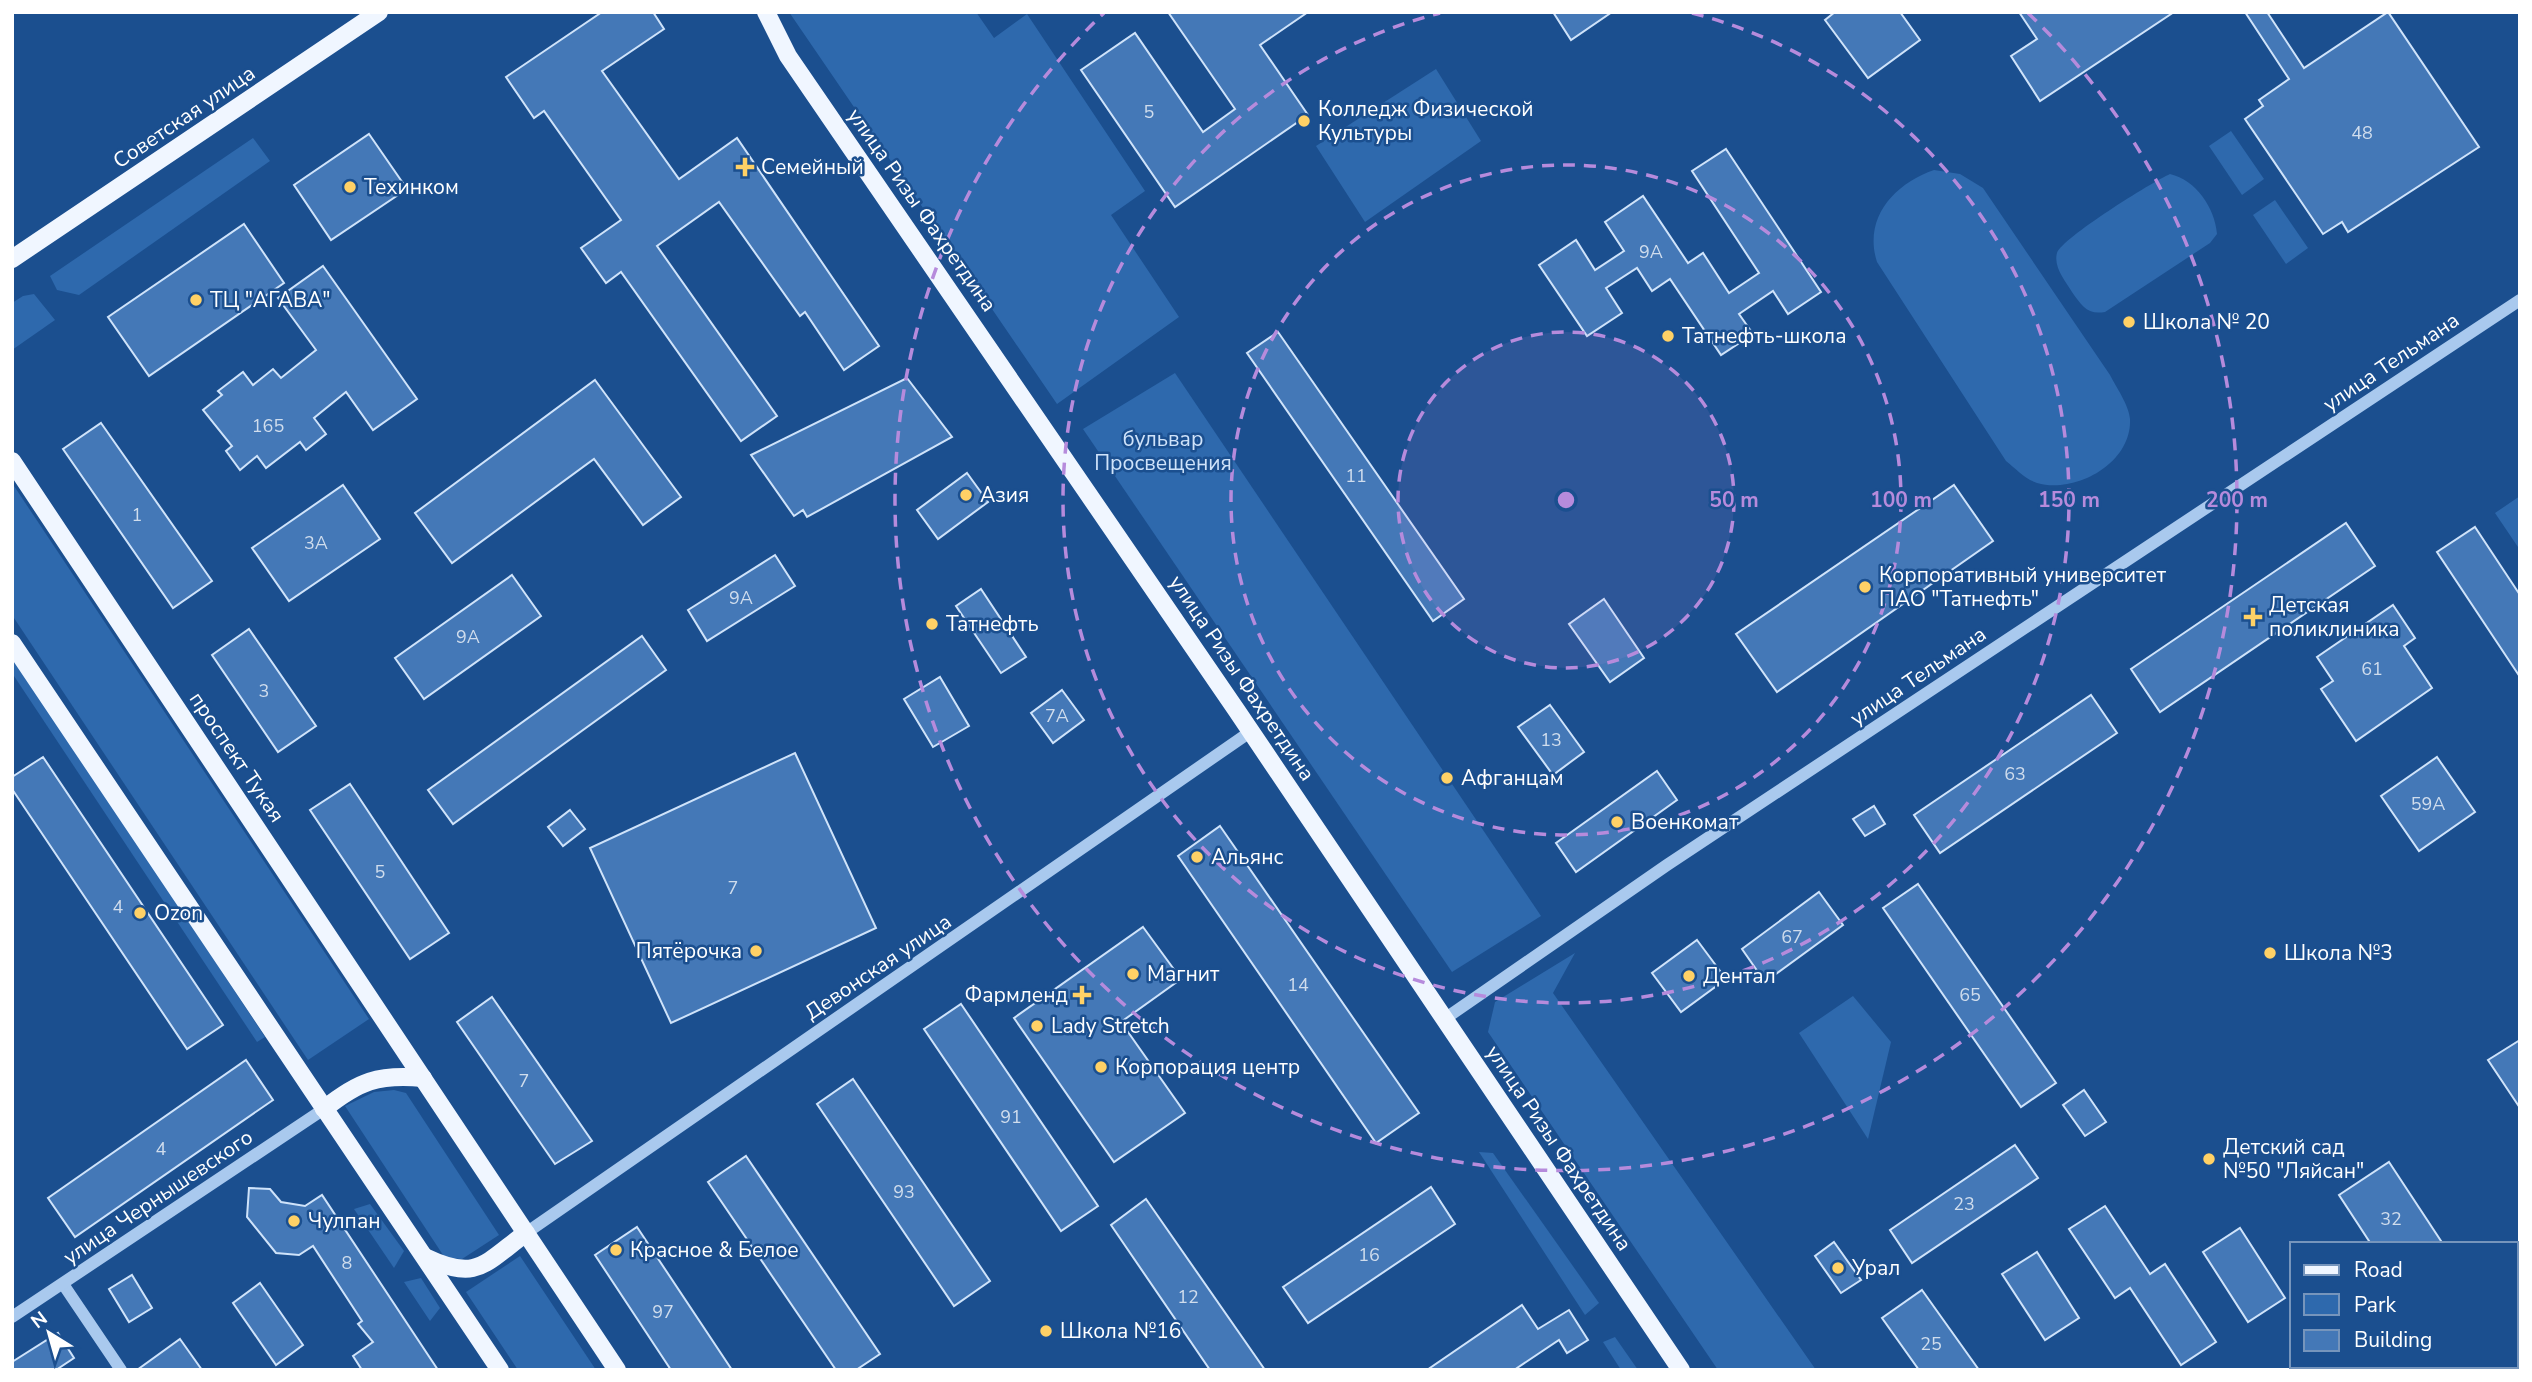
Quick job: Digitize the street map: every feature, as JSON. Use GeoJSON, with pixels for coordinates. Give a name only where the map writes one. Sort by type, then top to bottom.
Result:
{"type":"FeatureCollection","features":[{"type":"Feature","properties":{"kind":"main road","name":"Советская улица"},"geometry":{"type":"LineString","coordinates":[[12,259],[379,12]]}},
{"type":"Feature","properties":{"kind":"main road"},"geometry":{"type":"LineString","coordinates":[[757,12],[788,56]]}},
{"type":"Feature","properties":{"kind":"main road","name":"улица Ризы Фахретдина"},"geometry":{"type":"LineString","coordinates":[[766,12],[788,56],[1446,1018],[1681,1370]]}},
{"type":"Feature","properties":{"kind":"main road","name":"проспект Тукая"},"geometry":{"type":"LineString","coordinates":[[12,461],[617,1370]]}},
{"type":"Feature","properties":{"kind":"main road"},"geometry":{"type":"LineString","coordinates":[[12,643],[500,1370]]}},
{"type":"Feature","properties":{"kind":"main road"},"geometry":{"type":"LineString","coordinates":[[324,1109],[352,1089],[377,1078],[423,1078]]}},
{"type":"Feature","properties":{"kind":"main road"},"geometry":{"type":"LineString","coordinates":[[425,1257],[452,1270],[474,1270],[526,1233]]}},
{"type":"Feature","properties":{"kind":"street","name":"улица Тельмана"},"geometry":{"type":"LineString","coordinates":[[1446,1018],[1667,865],[2520,300]]}},
{"type":"Feature","properties":{"kind":"street","name":"Девонская улица"},"geometry":{"type":"LineString","coordinates":[[526,1233],[1250,732]]}},
{"type":"Feature","properties":{"kind":"street","name":"улица Чернышевского"},"geometry":{"type":"LineString","coordinates":[[12,1317],[324,1109]]}},
{"type":"Feature","properties":{"kind":"street"},"geometry":{"type":"LineString","coordinates":[[63,1284],[121,1370]]}},
{"type":"Feature","properties":{"kind":"green space","name":"бульвар Просвещения"},"geometry":{"type":"Polygon","coordinates":[[[789,12],[976,12],[994,38],[1027,14],[1145,191],[1111,215],[1179,317],[1057,404],[789,12]]]}},
{"type":"Feature","properties":{"kind":"green space"},"geometry":{"type":"Polygon","coordinates":[[[1436,69],[1481,141],[1365,222],[1316,146],[1436,69]]]}},
{"type":"Feature","properties":{"kind":"green space"},"geometry":{"type":"Polygon","coordinates":[[[2231,131],[2264,179],[2242,195],[2209,146],[2231,131]]]}},
{"type":"Feature","properties":{"kind":"green space"},"geometry":{"type":"Polygon","coordinates":[[[253,138],[270,161],[79,295],[57,290],[50,276],[253,138]]]}},
{"type":"Feature","properties":{"kind":"green space"},"geometry":{"type":"Polygon","coordinates":[[[1934,170],[1960,174],[1983,188],[2122,396],[2130,419],[2128,435],[2122,450],[2098,472],[2068,484],[2052,485],[2033,481],[2006,461],[1877,262],[1874,231],[1885,205],[1906,184],[1934,170]]]}},
{"type":"Feature","properties":{"kind":"green space"},"geometry":{"type":"Polygon","coordinates":[[[2170,174],[2188,182],[2202,196],[2212,215],[2217,234],[2210,243],[2105,312],[2094,312],[2086,308],[2061,274],[2057,253],[2074,235],[2170,174]]]}},
{"type":"Feature","properties":{"kind":"green space"},"geometry":{"type":"Polygon","coordinates":[[[2275,200],[2308,248],[2286,264],[2253,215],[2275,200]]]}},
{"type":"Feature","properties":{"kind":"green space"},"geometry":{"type":"Polygon","coordinates":[[[34,294],[55,320],[12,350],[12,303],[23,296],[34,294]]]}},
{"type":"Feature","properties":{"kind":"green space","name":"бульвар Просвещения"},"geometry":{"type":"Polygon","coordinates":[[[1175,373],[1541,916],[1452,972],[1083,429],[1175,373]]]}},
{"type":"Feature","properties":{"kind":"green space"},"geometry":{"type":"Polygon","coordinates":[[[12,483],[369,1019],[308,1060],[12,615],[12,483]]]}},
{"type":"Feature","properties":{"kind":"green space"},"geometry":{"type":"Polygon","coordinates":[[[2520,496],[2520,550],[2495,513],[2520,496]]]}},
{"type":"Feature","properties":{"kind":"green space"},"geometry":{"type":"Polygon","coordinates":[[[12,654],[265,1037],[257,1042],[12,673],[12,654]]]}},
{"type":"Feature","properties":{"kind":"green space"},"geometry":{"type":"Polygon","coordinates":[[[1575,953],[1553,993],[1816,1370],[1718,1370],[1488,1032],[1495,1002],[1575,953]]]}},
{"type":"Feature","properties":{"kind":"green space"},"geometry":{"type":"Polygon","coordinates":[[[1853,996],[1891,1042],[1868,1139],[1799,1033],[1853,996]]]}},
{"type":"Feature","properties":{"kind":"green space"},"geometry":{"type":"Polygon","coordinates":[[[394,1090],[406,1093],[499,1235],[462,1259],[445,1258],[345,1106],[374,1092],[394,1090]]]}},
{"type":"Feature","properties":{"kind":"green space"},"geometry":{"type":"Polygon","coordinates":[[[1479,1152],[1493,1153],[1599,1303],[1585,1315],[1479,1152]]]}},
{"type":"Feature","properties":{"kind":"green space"},"geometry":{"type":"Polygon","coordinates":[[[370,1204],[404,1251],[394,1268],[354,1209],[370,1204]]]}},
{"type":"Feature","properties":{"kind":"green space"},"geometry":{"type":"Polygon","coordinates":[[[520,1256],[596,1370],[518,1370],[466,1292],[520,1256]]]}},
{"type":"Feature","properties":{"kind":"green space"},"geometry":{"type":"Polygon","coordinates":[[[421,1278],[440,1308],[430,1321],[404,1282],[421,1278]]]}},
{"type":"Feature","properties":{"kind":"green space"},"geometry":{"type":"Polygon","coordinates":[[[1615,1337],[1638,1370],[1621,1370],[1603,1342],[1615,1337]]]}},
{"type":"Feature","properties":{"kind":"building"},"geometry":{"type":"Polygon","coordinates":[[[602,12],[653,12],[664,29],[602,71],[679,179],[737,138],[879,346],[844,370],[805,312],[800,316],[719,202],[657,246],[777,416],[741,441],[621,272],[606,283],[581,248],[621,220],[544,111],[534,118],[506,77],[602,12]]]}},
{"type":"Feature","properties":{"kind":"building"},"geometry":{"type":"Polygon","coordinates":[[[1168,12],[1308,12],[1260,45],[1308,115],[1175,207],[1081,70],[1135,33],[1203,132],[1235,109],[1168,12]]]}},
{"type":"Feature","properties":{"kind":"building"},"geometry":{"type":"Polygon","coordinates":[[[1553,12],[1612,12],[1571,40],[1553,12]]]}},
{"type":"Feature","properties":{"kind":"building"},"geometry":{"type":"Polygon","coordinates":[[[1835,12],[1900,12],[1920,40],[1868,78],[1825,20],[1835,12]]]}},
{"type":"Feature","properties":{"kind":"building"},"geometry":{"type":"Polygon","coordinates":[[[2019,12],[2174,12],[2040,101],[2011,56],[2037,39],[2019,12]]]}},
{"type":"Feature","properties":{"kind":"building"},"geometry":{"type":"Polygon","coordinates":[[[2245,12],[2267,12],[2304,68],[2388,12],[2479,147],[2348,232],[2342,222],[2323,234],[2245,119],[2263,106],[2259,100],[2289,79],[2245,12]]]}},
{"type":"Feature","properties":{"kind":"building","name":"Техинком"},"geometry":{"type":"Polygon","coordinates":[[[369,134],[407,189],[331,240],[294,185],[369,134]]]}},
{"type":"Feature","properties":{"kind":"building"},"geometry":{"type":"Polygon","coordinates":[[[1726,149],[1821,292],[1788,314],[1773,291],[1739,314],[1753,334],[1721,355],[1670,279],[1652,291],[1637,268],[1606,288],[1622,313],[1587,336],[1539,265],[1576,240],[1595,270],[1624,251],[1605,222],[1643,196],[1688,263],[1703,253],[1729,293],[1759,273],[1692,171],[1726,149]]]}},
{"type":"Feature","properties":{"kind":"building","name":"ТЦ \"АГАВА\""},"geometry":{"type":"Polygon","coordinates":[[[244,224],[284,283],[149,376],[108,317],[244,224]]]}},
{"type":"Feature","properties":{"kind":"building"},"geometry":{"type":"Polygon","coordinates":[[[323,266],[417,399],[373,430],[346,392],[314,418],[326,434],[306,450],[300,442],[266,468],[257,456],[240,470],[226,451],[232,446],[203,410],[222,395],[218,391],[243,372],[253,385],[273,369],[281,378],[316,350],[278,298],[323,266]]]}},
{"type":"Feature","properties":{"kind":"building"},"geometry":{"type":"Polygon","coordinates":[[[1278,332],[1464,599],[1433,621],[1247,353],[1278,332]]]}},
{"type":"Feature","properties":{"kind":"building"},"geometry":{"type":"Polygon","coordinates":[[[907,378],[952,437],[807,517],[803,510],[794,516],[751,455],[907,378]]]}},
{"type":"Feature","properties":{"kind":"building"},"geometry":{"type":"Polygon","coordinates":[[[595,380],[681,497],[643,525],[594,459],[452,563],[415,513],[595,380]]]}},
{"type":"Feature","properties":{"kind":"building"},"geometry":{"type":"Polygon","coordinates":[[[101,423],[212,581],[173,608],[63,449],[101,423]]]}},
{"type":"Feature","properties":{"kind":"building"},"geometry":{"type":"Polygon","coordinates":[[[967,473],[988,502],[938,539],[917,510],[967,473]]]}},
{"type":"Feature","properties":{"kind":"building"},"geometry":{"type":"Polygon","coordinates":[[[343,485],[380,539],[289,601],[252,548],[343,485]]]}},
{"type":"Feature","properties":{"kind":"building","name":"Корпоративный университет ПАО \"Татнефть\""},"geometry":{"type":"Polygon","coordinates":[[[1954,485],[1993,541],[1777,692],[1736,634],[1954,485]]]}},
{"type":"Feature","properties":{"kind":"building","name":"Детская поликлиника"},"geometry":{"type":"Polygon","coordinates":[[[2346,523],[2375,566],[2160,712],[2131,669],[2346,523]]]}},
{"type":"Feature","properties":{"kind":"building"},"geometry":{"type":"Polygon","coordinates":[[[2475,527],[2520,595],[2520,677],[2437,552],[2475,527]]]}},
{"type":"Feature","properties":{"kind":"building"},"geometry":{"type":"Polygon","coordinates":[[[775,555],[795,586],[707,641],[688,610],[775,555]]]}},
{"type":"Feature","properties":{"kind":"building"},"geometry":{"type":"Polygon","coordinates":[[[512,575],[541,616],[424,699],[395,658],[512,575]]]}},
{"type":"Feature","properties":{"kind":"building"},"geometry":{"type":"Polygon","coordinates":[[[981,589],[1026,657],[1001,673],[956,606],[981,589]]]}},
{"type":"Feature","properties":{"kind":"building"},"geometry":{"type":"Polygon","coordinates":[[[1604,599],[1644,658],[1610,682],[1569,624],[1604,599]]]}},
{"type":"Feature","properties":{"kind":"building","name":"Детская поликлиника"},"geometry":{"type":"Polygon","coordinates":[[[2393,605],[2415,638],[2404,646],[2432,688],[2356,741],[2321,689],[2333,681],[2317,657],[2393,605]]]}},
{"type":"Feature","properties":{"kind":"building"},"geometry":{"type":"Polygon","coordinates":[[[249,629],[316,726],[278,752],[212,655],[249,629]]]}},
{"type":"Feature","properties":{"kind":"building"},"geometry":{"type":"Polygon","coordinates":[[[642,636],[666,670],[453,824],[428,790],[642,636]]]}},
{"type":"Feature","properties":{"kind":"building"},"geometry":{"type":"Polygon","coordinates":[[[940,677],[969,726],[933,747],[904,699],[940,677]]]}},
{"type":"Feature","properties":{"kind":"building"},"geometry":{"type":"Polygon","coordinates":[[[1062,690],[1084,720],[1053,743],[1031,713],[1062,690]]]}},
{"type":"Feature","properties":{"kind":"building"},"geometry":{"type":"Polygon","coordinates":[[[2091,695],[2117,733],[1940,853],[1914,815],[2091,695]]]}},
{"type":"Feature","properties":{"kind":"building"},"geometry":{"type":"Polygon","coordinates":[[[1550,705],[1584,752],[1553,775],[1518,727],[1550,705]]]}},
{"type":"Feature","properties":{"kind":"building"},"geometry":{"type":"Polygon","coordinates":[[[795,753],[876,928],[671,1023],[590,848],[795,753]]]}},
{"type":"Feature","properties":{"kind":"building"},"geometry":{"type":"Polygon","coordinates":[[[43,757],[223,1025],[187,1049],[12,789],[12,777],[43,757]]]}},
{"type":"Feature","properties":{"kind":"building"},"geometry":{"type":"Polygon","coordinates":[[[2437,757],[2475,812],[2419,851],[2381,796],[2437,757]]]}},
{"type":"Feature","properties":{"kind":"building","name":"Военкомат"},"geometry":{"type":"Polygon","coordinates":[[[1657,771],[1677,800],[1576,872],[1556,843],[1657,771]]]}},
{"type":"Feature","properties":{"kind":"building"},"geometry":{"type":"Polygon","coordinates":[[[350,784],[449,933],[410,959],[310,810],[350,784]]]}},
{"type":"Feature","properties":{"kind":"building"},"geometry":{"type":"Polygon","coordinates":[[[1874,806],[1885,824],[1865,836],[1853,819],[1874,806]]]}},
{"type":"Feature","properties":{"kind":"building"},"geometry":{"type":"Polygon","coordinates":[[[570,810],[585,829],[563,846],[548,827],[570,810]]]}},
{"type":"Feature","properties":{"kind":"building"},"geometry":{"type":"Polygon","coordinates":[[[1220,826],[1419,1113],[1376,1143],[1178,856],[1220,826]]]}},
{"type":"Feature","properties":{"kind":"building"},"geometry":{"type":"Polygon","coordinates":[[[1918,884],[2056,1083],[2021,1107],[1883,908],[1918,884]]]}},
{"type":"Feature","properties":{"kind":"building"},"geometry":{"type":"Polygon","coordinates":[[[1819,892],[1843,925],[1765,982],[1742,949],[1819,892]]]}},
{"type":"Feature","properties":{"kind":"building","name":"Корпорация центр"},"geometry":{"type":"Polygon","coordinates":[[[1143,927],[1181,979],[1121,1022],[1185,1113],[1114,1162],[1014,1018],[1143,927]]]}},
{"type":"Feature","properties":{"kind":"building","name":"Дентал"},"geometry":{"type":"Polygon","coordinates":[[[1697,940],[1726,979],[1681,1012],[1652,973],[1697,940]]]}},
{"type":"Feature","properties":{"kind":"building"},"geometry":{"type":"Polygon","coordinates":[[[492,997],[592,1141],[555,1164],[457,1022],[492,997]]]}},
{"type":"Feature","properties":{"kind":"building"},"geometry":{"type":"Polygon","coordinates":[[[961,1004],[1098,1206],[1061,1231],[924,1029],[961,1004]]]}},
{"type":"Feature","properties":{"kind":"building"},"geometry":{"type":"Polygon","coordinates":[[[2520,1040],[2520,1108],[2488,1060],[2520,1040]]]}},
{"type":"Feature","properties":{"kind":"building"},"geometry":{"type":"Polygon","coordinates":[[[246,1060],[273,1100],[75,1237],[48,1198],[246,1060]]]}},
{"type":"Feature","properties":{"kind":"building"},"geometry":{"type":"Polygon","coordinates":[[[853,1079],[990,1281],[954,1306],[817,1104],[853,1079]]]}},
{"type":"Feature","properties":{"kind":"building"},"geometry":{"type":"Polygon","coordinates":[[[2084,1090],[2106,1122],[2085,1136],[2063,1105],[2084,1090]]]}},
{"type":"Feature","properties":{"kind":"building"},"geometry":{"type":"Polygon","coordinates":[[[2015,1145],[2038,1178],[1912,1263],[1890,1230],[2015,1145]]]}},
{"type":"Feature","properties":{"kind":"building"},"geometry":{"type":"Polygon","coordinates":[[[746,1156],[880,1354],[856,1370],[836,1370],[708,1182],[746,1156]]]}},
{"type":"Feature","properties":{"kind":"building"},"geometry":{"type":"Polygon","coordinates":[[[2389,1162],[2442,1242],[2370,1242],[2339,1195],[2389,1162]]]}},
{"type":"Feature","properties":{"kind":"building"},"geometry":{"type":"Polygon","coordinates":[[[1431,1187],[1455,1224],[1308,1323],[1283,1287],[1431,1187]]]}},
{"type":"Feature","properties":{"kind":"building"},"geometry":{"type":"Polygon","coordinates":[[[249,1188],[270,1189],[281,1202],[305,1206],[322,1195],[438,1370],[362,1370],[353,1356],[373,1342],[358,1324],[362,1321],[313,1246],[299,1255],[276,1253],[247,1217],[249,1188]]]}},
{"type":"Feature","properties":{"kind":"building"},"geometry":{"type":"Polygon","coordinates":[[[1146,1199],[1265,1370],[1210,1370],[1111,1225],[1146,1199]]]}},
{"type":"Feature","properties":{"kind":"building"},"geometry":{"type":"Polygon","coordinates":[[[2105,1206],[2150,1274],[2165,1264],[2216,1342],[2181,1365],[2130,1288],[2115,1298],[2069,1229],[2105,1206]]]}},
{"type":"Feature","properties":{"kind":"building"},"geometry":{"type":"Polygon","coordinates":[[[637,1227],[732,1370],[671,1370],[595,1255],[637,1227]]]}},
{"type":"Feature","properties":{"kind":"building"},"geometry":{"type":"Polygon","coordinates":[[[2240,1228],[2285,1298],[2248,1322],[2203,1252],[2240,1228]]]}},
{"type":"Feature","properties":{"kind":"building","name":"Урал"},"geometry":{"type":"Polygon","coordinates":[[[1834,1242],[1861,1280],[1841,1293],[1815,1256],[1834,1242]]]}},
{"type":"Feature","properties":{"kind":"building"},"geometry":{"type":"Polygon","coordinates":[[[2037,1252],[2079,1318],[2045,1340],[2002,1274],[2037,1252]]]}},
{"type":"Feature","properties":{"kind":"building"},"geometry":{"type":"Polygon","coordinates":[[[132,1275],[152,1308],[129,1322],[109,1289],[132,1275]]]}},
{"type":"Feature","properties":{"kind":"building"},"geometry":{"type":"Polygon","coordinates":[[[260,1283],[303,1345],[276,1365],[233,1303],[260,1283]]]}},
{"type":"Feature","properties":{"kind":"building"},"geometry":{"type":"Polygon","coordinates":[[[1922,1290],[1979,1370],[1919,1370],[1882,1318],[1922,1290]]]}},
{"type":"Feature","properties":{"kind":"building"},"geometry":{"type":"Polygon","coordinates":[[[1522,1305],[1538,1329],[1569,1310],[1588,1340],[1567,1353],[1559,1340],[1514,1370],[1427,1370],[1522,1305]]]}},
{"type":"Feature","properties":{"kind":"building"},"geometry":{"type":"Polygon","coordinates":[[[58,1333],[74,1358],[56,1370],[12,1370],[12,1362],[58,1333]]]}},
{"type":"Feature","properties":{"kind":"building"},"geometry":{"type":"Polygon","coordinates":[[[180,1339],[202,1370],[137,1370],[180,1339]]]}},
{"type":"Feature","properties":{"kind":"place","name":"Колледж Физической Культуры"},"geometry":{"type":"Point","coordinates":[1304,121]}},
{"type":"Feature","properties":{"kind":"place","name":"Семейный"},"geometry":{"type":"Point","coordinates":[745,167]}},
{"type":"Feature","properties":{"kind":"place","name":"Техинком"},"geometry":{"type":"Point","coordinates":[350,187]}},
{"type":"Feature","properties":{"kind":"place","name":"ТЦ \"АГАВА\""},"geometry":{"type":"Point","coordinates":[196,300]}},
{"type":"Feature","properties":{"kind":"place","name":"Школа № 20"},"geometry":{"type":"Point","coordinates":[2129,322]}},
{"type":"Feature","properties":{"kind":"place","name":"Татнефть-школа"},"geometry":{"type":"Point","coordinates":[1668,336]}},
{"type":"Feature","properties":{"kind":"place","name":"Азия"},"geometry":{"type":"Point","coordinates":[966,495]}},
{"type":"Feature","properties":{"kind":"place","name":"Корпоративный университет ПАО \"Татнефть\""},"geometry":{"type":"Point","coordinates":[1865,587]}},
{"type":"Feature","properties":{"kind":"place","name":"Детская поликлиника"},"geometry":{"type":"Point","coordinates":[2253,617]}},
{"type":"Feature","properties":{"kind":"place","name":"Татнефть"},"geometry":{"type":"Point","coordinates":[932,624]}},
{"type":"Feature","properties":{"kind":"place","name":"Афганцам"},"geometry":{"type":"Point","coordinates":[1447,778]}},
{"type":"Feature","properties":{"kind":"place","name":"Военкомат"},"geometry":{"type":"Point","coordinates":[1617,822]}},
{"type":"Feature","properties":{"kind":"place","name":"Альянс"},"geometry":{"type":"Point","coordinates":[1197,857]}},
{"type":"Feature","properties":{"kind":"place","name":"Ozon"},"geometry":{"type":"Point","coordinates":[140,913]}},
{"type":"Feature","properties":{"kind":"place","name":"Пятёрочка"},"geometry":{"type":"Point","coordinates":[756,951]}},
{"type":"Feature","properties":{"kind":"place","name":"Школа №3"},"geometry":{"type":"Point","coordinates":[2270,953]}},
{"type":"Feature","properties":{"kind":"place","name":"Магнит"},"geometry":{"type":"Point","coordinates":[1133,974]}},
{"type":"Feature","properties":{"kind":"place","name":"Дентал"},"geometry":{"type":"Point","coordinates":[1689,976]}},
{"type":"Feature","properties":{"kind":"place","name":"Фармленд"},"geometry":{"type":"Point","coordinates":[1082,995]}},
{"type":"Feature","properties":{"kind":"place","name":"Lady Stretch"},"geometry":{"type":"Point","coordinates":[1037,1026]}},
{"type":"Feature","properties":{"kind":"place","name":"Корпорация центр"},"geometry":{"type":"Point","coordinates":[1101,1067]}},
{"type":"Feature","properties":{"kind":"place","name":"Детский сад №50 \"Ляйсан\""},"geometry":{"type":"Point","coordinates":[2209,1159]}},
{"type":"Feature","properties":{"kind":"place","name":"Чулпан"},"geometry":{"type":"Point","coordinates":[294,1221]}},
{"type":"Feature","properties":{"kind":"place","name":"Красное & Белое"},"geometry":{"type":"Point","coordinates":[616,1250]}},
{"type":"Feature","properties":{"kind":"place","name":"Урал"},"geometry":{"type":"Point","coordinates":[1838,1268]}},
{"type":"Feature","properties":{"kind":"place","name":"Школа №16"},"geometry":{"type":"Point","coordinates":[1046,1331]}}]}
